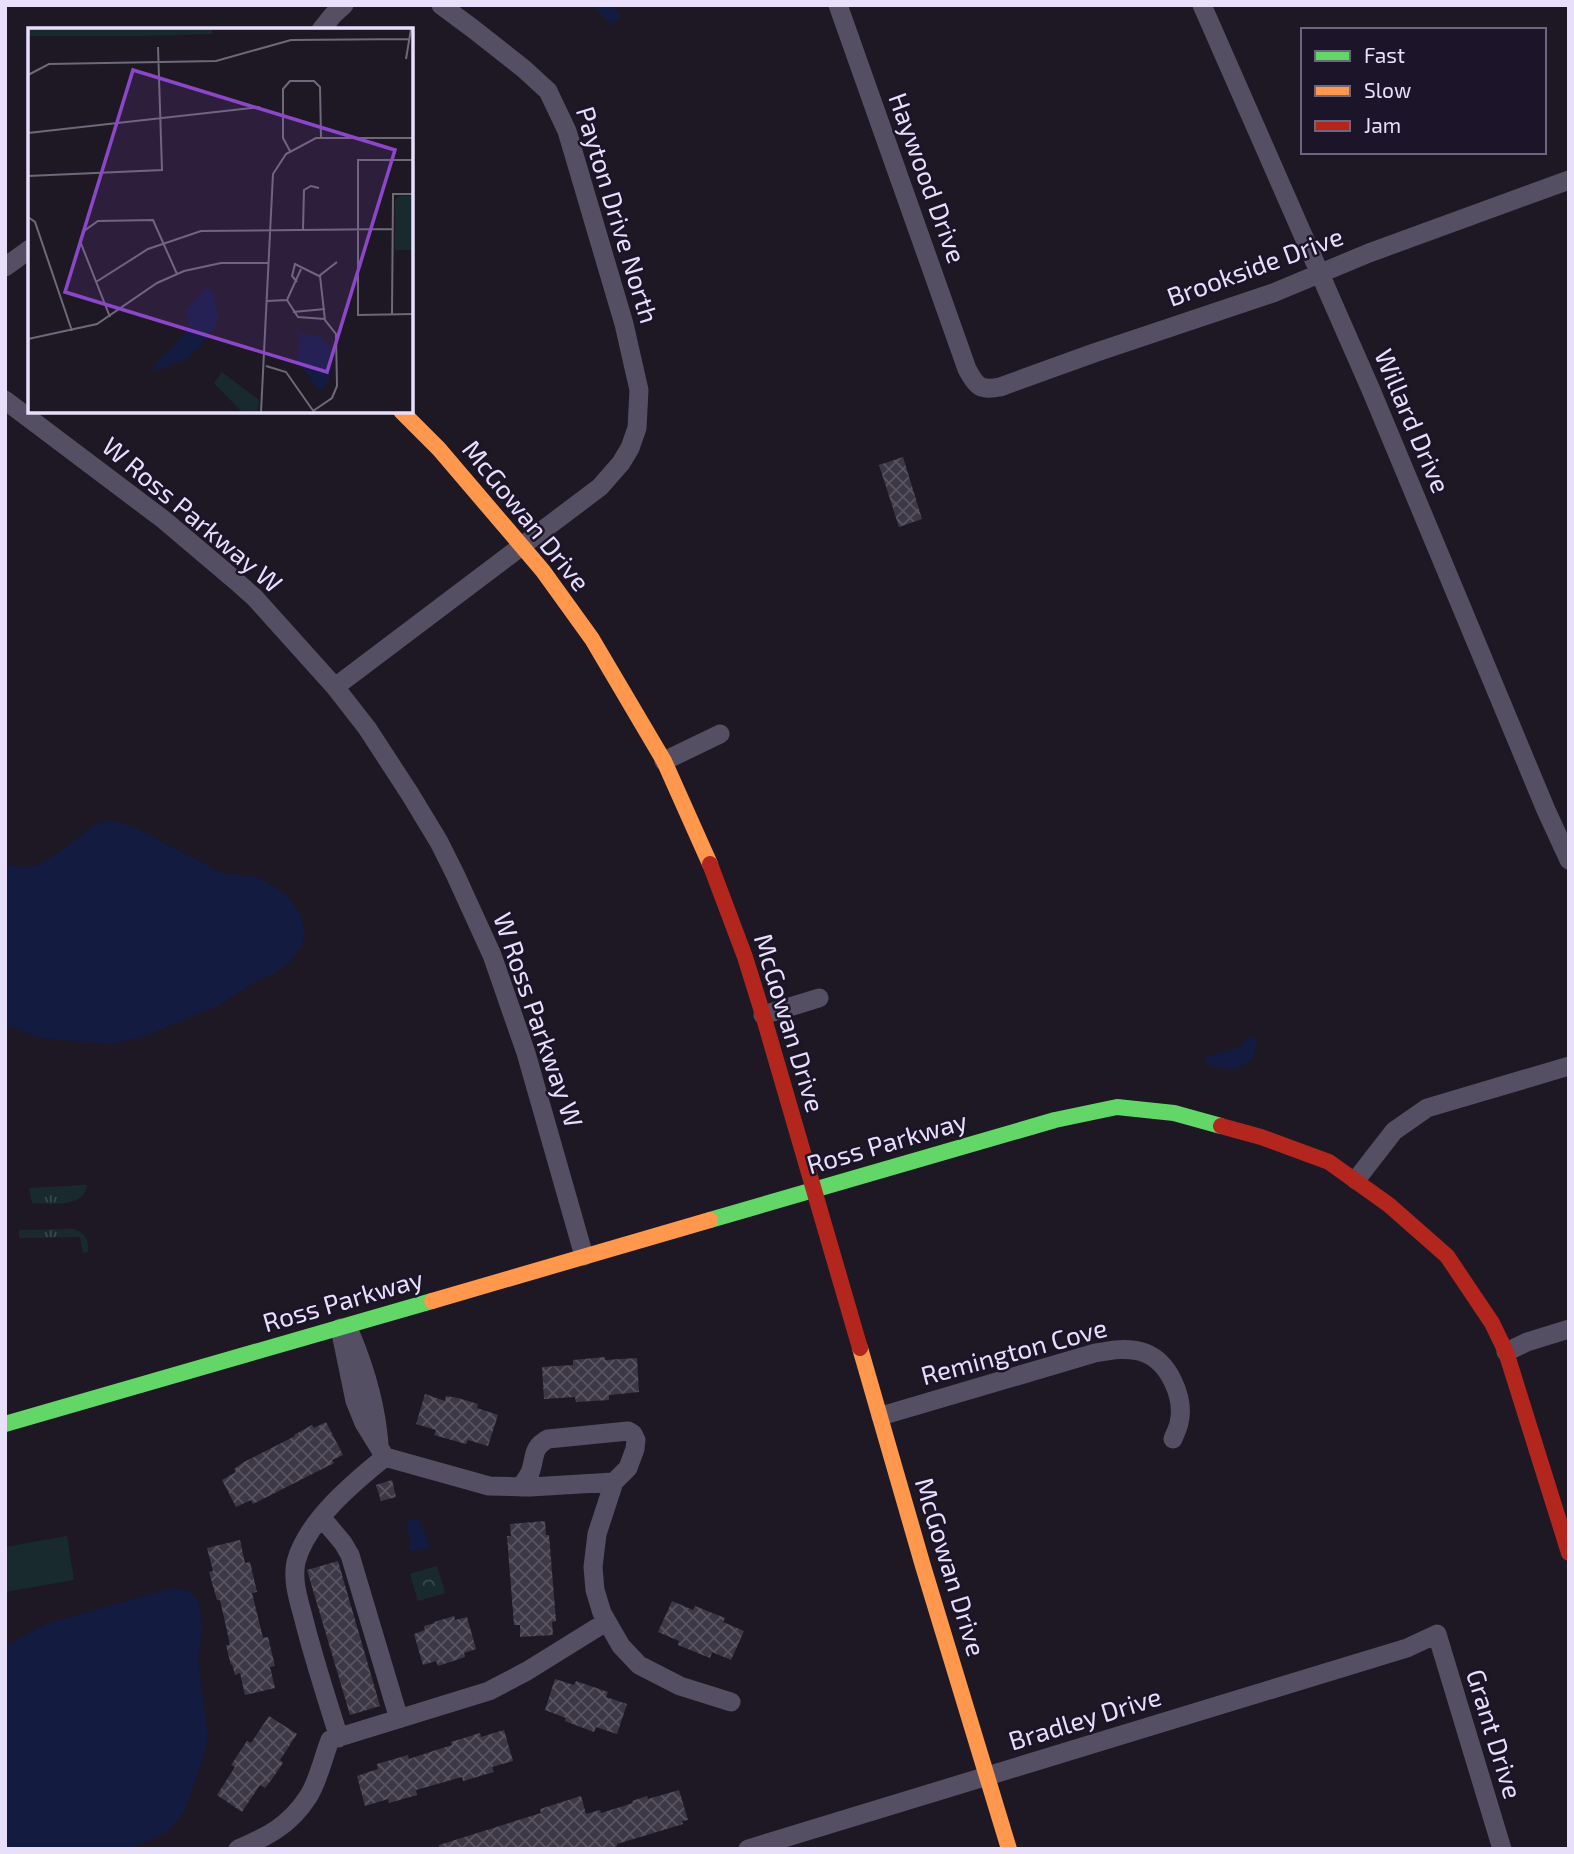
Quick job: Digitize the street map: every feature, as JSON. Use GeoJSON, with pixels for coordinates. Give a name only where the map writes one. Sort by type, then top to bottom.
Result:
{"type":"FeatureCollection","features":[{"type":"Feature","properties":{"kind":"street"},"geometry":{"type":"LineString","coordinates":[[323,28],[344,5]]}},
{"type":"Feature","properties":{"kind":"street","name":"Haywood Drive"},"geometry":{"type":"LineString","coordinates":[[838,5],[967,369]]}},
{"type":"Feature","properties":{"kind":"street","name":"Willard Drive"},"geometry":{"type":"LineString","coordinates":[[1202,5],[1371,390],[1569,860]]}},
{"type":"Feature","properties":{"kind":"street","name":"Payton Drive North"},"geometry":{"type":"LineString","coordinates":[[335,687],[600,487],[621,463],[637,428],[639,390],[634,363],[567,131],[554,100],[524,69],[444,6]]}},
{"type":"Feature","properties":{"kind":"street","name":"Brookside Drive"},"geometry":{"type":"LineString","coordinates":[[967,369],[972,379],[982,388],[1000,387],[1273,293],[1369,253],[1569,180]]}},
{"type":"Feature","properties":{"kind":"street"},"geometry":{"type":"LineString","coordinates":[[5,267],[28,250]]}},
{"type":"Feature","properties":{"kind":"street","name":"W Ross Parkway W"},"geometry":{"type":"LineString","coordinates":[[5,400],[164,520],[228,573],[335,687],[367,728],[450,863],[498,970],[526,1053],[584,1256]]}},
{"type":"Feature","properties":{"kind":"street","name":"McGowan Drive"},"geometry":{"type":"LineString","coordinates":[[403,413],[439,449],[522,546],[551,581],[592,639],[664,761],[716,877],[763,1015],[923,1566],[1009,1849]]}},
{"type":"Feature","properties":{"kind":"street"},"geometry":{"type":"LineString","coordinates":[[664,761],[720,734]]}},
{"type":"Feature","properties":{"kind":"street"},"geometry":{"type":"LineString","coordinates":[[763,1015],[819,998]]}},
{"type":"Feature","properties":{"kind":"street"},"geometry":{"type":"LineString","coordinates":[[1356,1180],[1394,1131],[1427,1108],[1569,1066]]}},
{"type":"Feature","properties":{"kind":"street","name":"Ross Parkway"},"geometry":{"type":"LineString","coordinates":[[5,1424],[1055,1120],[1117,1107],[1137,1108],[1174,1113],[1250,1133],[1329,1162],[1388,1205],[1447,1256],[1492,1323],[1506,1352],[1569,1553]]}},
{"type":"Feature","properties":{"kind":"street"},"geometry":{"type":"LineString","coordinates":[[343,1327],[355,1401],[364,1423],[382,1451],[489,1486],[563,1486],[614,1482]]}},
{"type":"Feature","properties":{"kind":"street"},"geometry":{"type":"LineString","coordinates":[[1506,1352],[1527,1342],[1569,1329]]}},
{"type":"Feature","properties":{"kind":"street","name":"Remington Cove"},"geometry":{"type":"LineString","coordinates":[[881,1416],[1095,1353],[1132,1350],[1152,1357],[1164,1368],[1173,1382],[1179,1397],[1180,1422],[1173,1439]]}},
{"type":"Feature","properties":{"kind":"street"},"geometry":{"type":"LineString","coordinates":[[520,1487],[530,1471],[539,1444],[548,1439],[628,1431],[633,1434],[636,1440],[635,1449],[628,1468],[614,1482],[597,1534],[593,1567],[594,1590],[602,1613],[621,1646],[639,1665],[680,1686],[732,1702]]}},
{"type":"Feature","properties":{"kind":"street"},"geometry":{"type":"LineString","coordinates":[[238,1849],[281,1828],[293,1817],[309,1796],[334,1739],[295,1575],[301,1548],[309,1534],[382,1451]]}},
{"type":"Feature","properties":{"kind":"street"},"geometry":{"type":"LineString","coordinates":[[322,1518],[350,1555],[399,1719]]}},
{"type":"Feature","properties":{"kind":"street"},"geometry":{"type":"LineString","coordinates":[[334,1739],[489,1691],[606,1622]]}},
{"type":"Feature","properties":{"kind":"street","name":"Bradley Drive"},"geometry":{"type":"LineString","coordinates":[[748,1849],[1394,1652],[1437,1634]]}},
{"type":"Feature","properties":{"kind":"street","name":"Grant Drive"},"geometry":{"type":"LineString","coordinates":[[1437,1634],[1502,1849]]}},
{"type":"Feature","properties":{"kind":"green space"},"geometry":{"type":"Polygon","coordinates":[[[87,1185],[80,1198],[57,1204],[32,1203],[29,1188],[87,1185]]]}},
{"type":"Feature","properties":{"kind":"green space"},"geometry":{"type":"Polygon","coordinates":[[[74,1229],[86,1238],[88,1252],[83,1253],[80,1237],[19,1238],[19,1230],[74,1229]]]}},
{"type":"Feature","properties":{"kind":"green space"},"geometry":{"type":"Polygon","coordinates":[[[67,1536],[74,1580],[5,1592],[5,1547],[67,1536]]]}},
{"type":"Feature","properties":{"kind":"green space"},"geometry":{"type":"Polygon","coordinates":[[[437,1566],[445,1593],[418,1601],[410,1574],[437,1566]]]}},
{"type":"Feature","properties":{"kind":"water"},"geometry":{"type":"Polygon","coordinates":[[[596,5],[611,5],[619,13],[619,18],[610,23],[596,9],[596,5]]]}},
{"type":"Feature","properties":{"kind":"water"},"geometry":{"type":"Polygon","coordinates":[[[111,820],[136,828],[219,872],[255,876],[287,895],[301,916],[305,934],[301,947],[290,962],[275,973],[219,1005],[143,1037],[111,1044],[40,1038],[5,1025],[5,864],[18,867],[36,866],[63,850],[95,824],[111,820]]]}},
{"type":"Feature","properties":{"kind":"water"},"geometry":{"type":"Polygon","coordinates":[[[1253,1037],[1256,1041],[1255,1051],[1246,1064],[1231,1069],[1206,1063],[1209,1056],[1240,1047],[1247,1038],[1253,1037]]]}},
{"type":"Feature","properties":{"kind":"water"},"geometry":{"type":"Polygon","coordinates":[[[419,1518],[429,1548],[410,1551],[406,1522],[419,1518]]]}},
{"type":"Feature","properties":{"kind":"water"},"geometry":{"type":"Polygon","coordinates":[[[173,1588],[191,1592],[199,1604],[202,1628],[198,1662],[208,1736],[203,1759],[184,1812],[168,1832],[128,1849],[5,1849],[5,1646],[46,1624],[173,1588]]]}},
{"type":"Feature","properties":{"kind":"building"},"geometry":{"type":"Polygon","coordinates":[[[903,457],[922,519],[899,527],[879,465],[903,457]]]}},
{"type":"Feature","properties":{"kind":"building"},"geometry":{"type":"Polygon","coordinates":[[[605,1357],[605,1360],[637,1358],[639,1392],[609,1395],[609,1400],[576,1402],[575,1397],[544,1399],[542,1367],[573,1365],[573,1360],[605,1357]]]}},
{"type":"Feature","properties":{"kind":"building"},"geometry":{"type":"Polygon","coordinates":[[[425,1394],[445,1401],[446,1396],[458,1398],[478,1404],[477,1408],[498,1415],[488,1446],[468,1440],[466,1444],[434,1435],[436,1430],[416,1424],[425,1394]]]}},
{"type":"Feature","properties":{"kind":"building"},"geometry":{"type":"Polygon","coordinates":[[[326,1422],[343,1455],[332,1460],[334,1463],[253,1504],[251,1500],[236,1507],[222,1480],[236,1472],[234,1469],[244,1462],[312,1425],[314,1428],[326,1422]]]}},
{"type":"Feature","properties":{"kind":"building"},"geometry":{"type":"Polygon","coordinates":[[[392,1480],[396,1497],[381,1501],[376,1485],[392,1480]]]}},
{"type":"Feature","properties":{"kind":"building"},"geometry":{"type":"Polygon","coordinates":[[[545,1521],[546,1535],[549,1535],[556,1621],[552,1622],[553,1635],[520,1637],[520,1625],[514,1625],[507,1536],[511,1536],[510,1524],[545,1521]]]}},
{"type":"Feature","properties":{"kind":"building"},"geometry":{"type":"Polygon","coordinates":[[[240,1540],[245,1563],[250,1562],[257,1592],[252,1593],[263,1638],[268,1637],[275,1666],[270,1667],[275,1688],[245,1695],[240,1673],[235,1675],[231,1665],[226,1645],[230,1645],[220,1600],[217,1600],[209,1572],[213,1571],[207,1548],[240,1540]]]}},
{"type":"Feature","properties":{"kind":"building"},"geometry":{"type":"Polygon","coordinates":[[[338,1561],[380,1706],[350,1715],[307,1570],[338,1561]]]}},
{"type":"Feature","properties":{"kind":"building"},"geometry":{"type":"Polygon","coordinates":[[[672,1601],[693,1610],[695,1606],[725,1618],[723,1622],[744,1631],[731,1660],[712,1652],[710,1658],[678,1645],[679,1641],[658,1632],[672,1601]]]}},
{"type":"Feature","properties":{"kind":"building"},"geometry":{"type":"Polygon","coordinates":[[[454,1616],[455,1620],[467,1617],[476,1649],[464,1653],[465,1657],[438,1666],[436,1661],[423,1665],[414,1634],[425,1630],[424,1626],[454,1616]]]}},
{"type":"Feature","properties":{"kind":"building"},"geometry":{"type":"Polygon","coordinates":[[[555,1679],[574,1685],[576,1681],[608,1692],[606,1697],[627,1704],[617,1734],[596,1727],[594,1732],[545,1710],[555,1679]]]}},
{"type":"Feature","properties":{"kind":"building"},"geometry":{"type":"Polygon","coordinates":[[[269,1716],[297,1734],[280,1760],[283,1763],[272,1779],[265,1788],[260,1785],[242,1812],[217,1795],[235,1767],[231,1765],[247,1741],[251,1743],[269,1716]]]}},
{"type":"Feature","properties":{"kind":"building"},"geometry":{"type":"Polygon","coordinates":[[[504,1730],[513,1761],[492,1767],[494,1772],[463,1781],[462,1777],[416,1790],[417,1795],[365,1806],[357,1776],[378,1769],[377,1764],[408,1755],[409,1759],[480,1733],[481,1737],[504,1730]]]}},
{"type":"Feature","properties":{"kind":"building"},"geometry":{"type":"Polygon","coordinates":[[[679,1790],[688,1820],[607,1849],[439,1849],[439,1845],[541,1813],[540,1809],[581,1796],[586,1814],[600,1810],[601,1813],[647,1796],[648,1799],[679,1790]]]}},
{"type":"Feature","properties":{"kind":"traffic: fast"},"geometry":{"type":"LineString","coordinates":[[710,1220],[1055,1120],[1117,1107],[1174,1113],[1221,1126]]}},
{"type":"Feature","properties":{"kind":"traffic: fast"},"geometry":{"type":"LineString","coordinates":[[5,1424],[432,1301]]}},
{"type":"Feature","properties":{"kind":"traffic: slow"},"geometry":{"type":"LineString","coordinates":[[403,413],[439,449],[543,571],[592,639],[664,761],[710,864]]}},
{"type":"Feature","properties":{"kind":"traffic: slow"},"geometry":{"type":"LineString","coordinates":[[432,1301],[710,1220]]}},
{"type":"Feature","properties":{"kind":"traffic: slow"},"geometry":{"type":"LineString","coordinates":[[860,1348],[1009,1849]]}},
{"type":"Feature","properties":{"kind":"traffic: jam"},"geometry":{"type":"LineString","coordinates":[[710,864],[745,957],[763,1015],[860,1348]]}},
{"type":"Feature","properties":{"kind":"traffic: jam"},"geometry":{"type":"LineString","coordinates":[[1221,1126],[1261,1137],[1329,1162],[1389,1205],[1447,1256],[1492,1323],[1506,1352],[1569,1553]]}}]}
